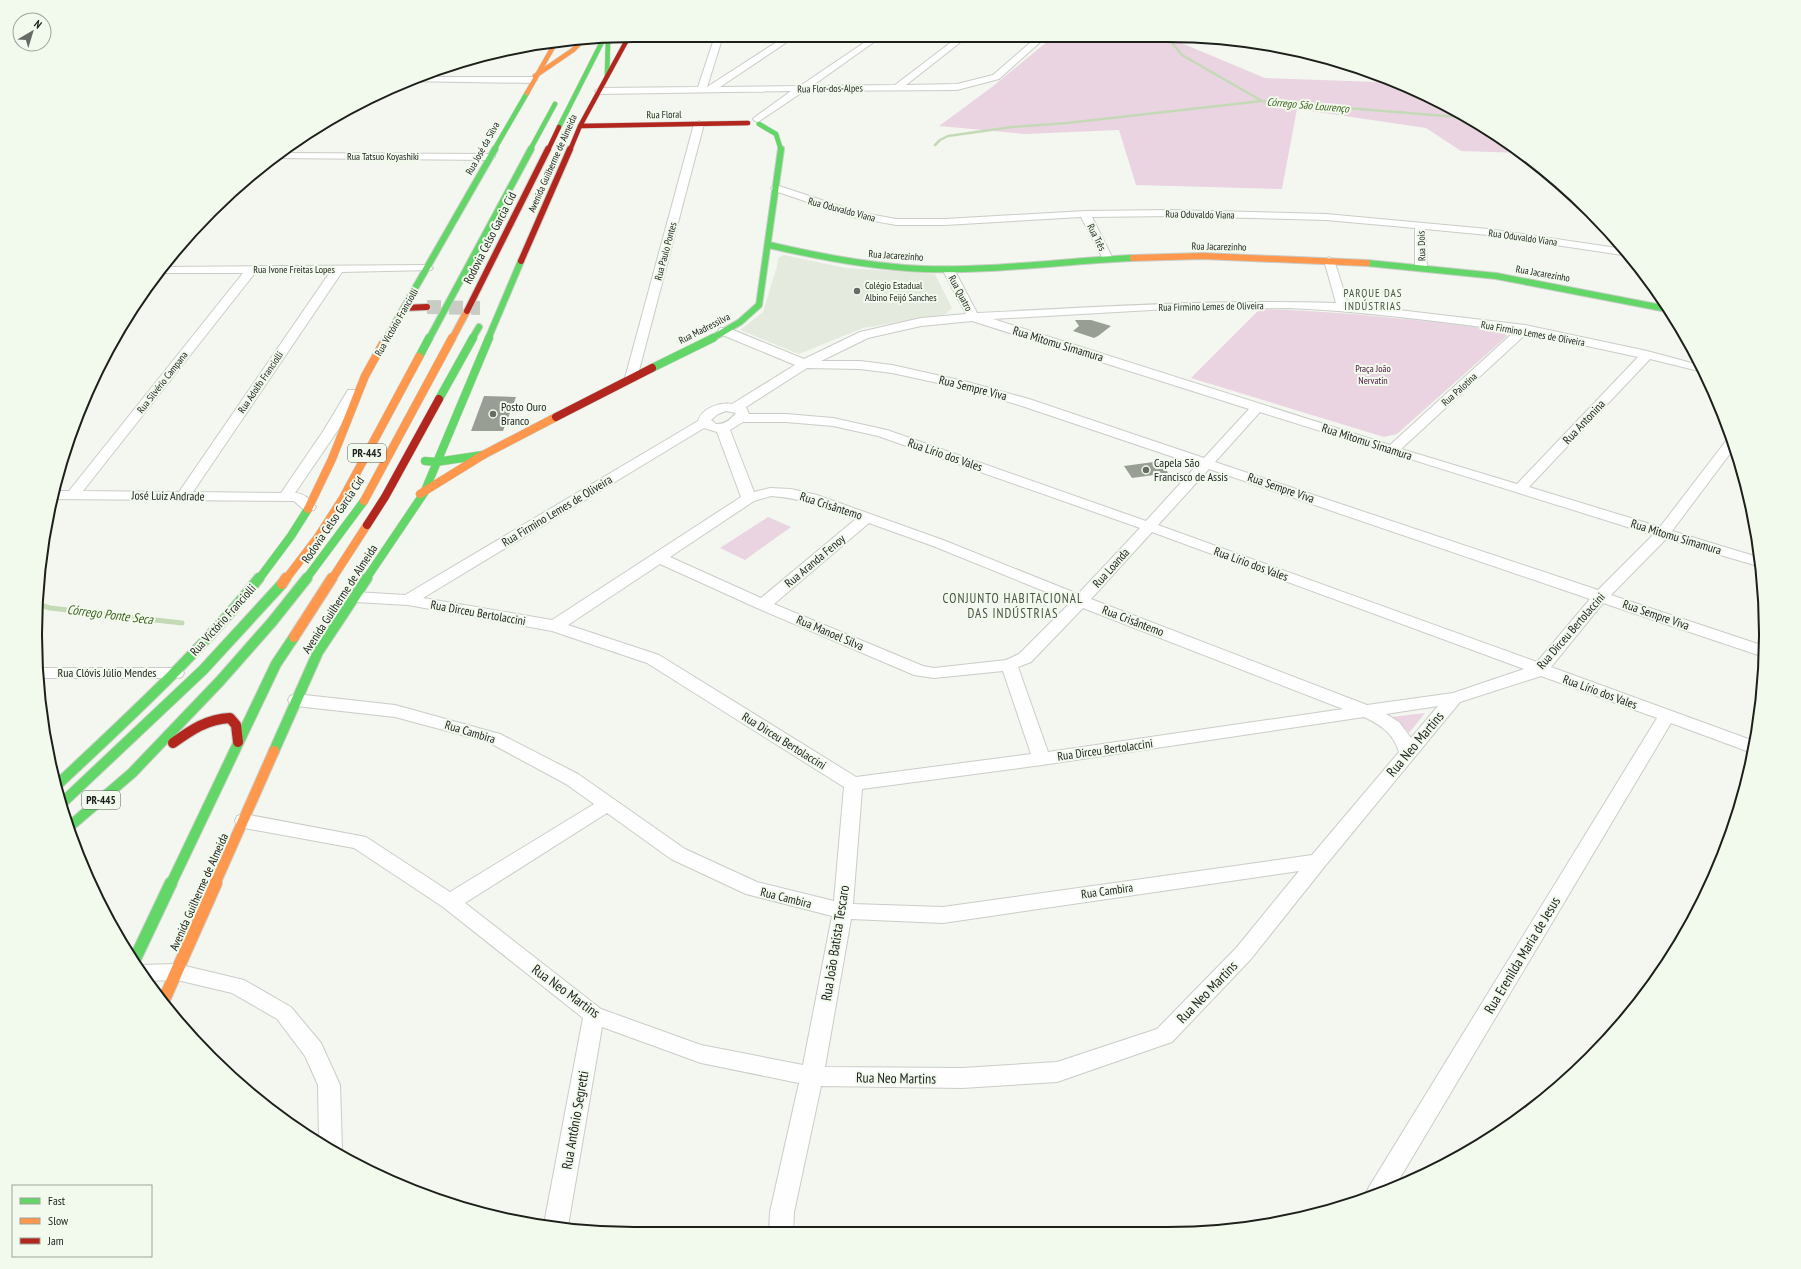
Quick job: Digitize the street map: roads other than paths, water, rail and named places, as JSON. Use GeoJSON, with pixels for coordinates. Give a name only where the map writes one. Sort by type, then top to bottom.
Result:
{"type":"FeatureCollection","features":[{"type":"Feature","properties":{"kind":"main road","name":"Avenida Guilherme de Almeida"},"geometry":{"type":"LineString","coordinates":[[165,997],[318,652],[424,493],[502,303],[580,126],[626,42]]}},
{"type":"Feature","properties":{"kind":"main road","name":"Rodovia Celso Garcia Cid"},"geometry":{"type":"LineString","coordinates":[[73,825],[132,773],[220,680],[272,622],[311,573],[364,500],[471,304],[602,43]]}},
{"type":"Feature","properties":{"kind":"main road"},"geometry":{"type":"LineString","coordinates":[[607,76],[608,43]]}},
{"type":"Feature","properties":{"kind":"main road"},"geometry":{"type":"LineString","coordinates":[[579,58],[587,44]]}},
{"type":"Feature","properties":{"kind":"main road"},"geometry":{"type":"LineString","coordinates":[[534,78],[578,45]]}},
{"type":"Feature","properties":{"kind":"main road","name":"Rua José da Silva"},"geometry":{"type":"LineString","coordinates":[[427,268],[552,48]]}},
{"type":"Feature","properties":{"kind":"main road","name":"Rodovia Celso Garcia Cid"},"geometry":{"type":"LineString","coordinates":[[66,800],[162,712],[263,607],[305,555],[339,504],[449,303],[561,93]]}},
{"type":"Feature","properties":{"kind":"main road","name":"Rua Floral"},"geometry":{"type":"LineString","coordinates":[[580,126],[699,124],[748,122],[751,120],[759,122]]}},
{"type":"Feature","properties":{"kind":"main road","name":"Rua Madressilva"},"geometry":{"type":"LineString","coordinates":[[424,493],[483,455],[724,331],[747,318],[760,305],[781,147],[776,134],[759,122]]}},
{"type":"Feature","properties":{"kind":"main road","name":"Rua Jacarezinho"},"geometry":{"type":"LineString","coordinates":[[769,245],[824,258],[873,266],[948,269],[1108,259],[1203,256],[1329,260],[1421,267],[1496,276],[1661,308]]}},
{"type":"Feature","properties":{"kind":"main road","name":"Rua Victório Franciolli"},"geometry":{"type":"LineString","coordinates":[[60,781],[176,673],[244,600],[290,538],[309,507],[342,435],[365,376],[427,268]]}},
{"type":"Feature","properties":{"kind":"main road"},"geometry":{"type":"LineString","coordinates":[[489,308],[502,303]]}},
{"type":"Feature","properties":{"kind":"main road"},"geometry":{"type":"LineString","coordinates":[[404,308],[427,307]]}},
{"type":"Feature","properties":{"kind":"main road","name":"PR-445"},"geometry":{"type":"LineString","coordinates":[[238,742],[276,664],[407,460],[482,322]]}},
{"type":"Feature","properties":{"kind":"main road","name":"Rua Madressilva"},"geometry":{"type":"LineString","coordinates":[[407,460],[436,462],[483,455]]}},
{"type":"Feature","properties":{"kind":"main road"},"geometry":{"type":"LineString","coordinates":[[398,494],[398,487],[407,471],[407,460]]}},
{"type":"Feature","properties":{"kind":"main road"},"geometry":{"type":"LineString","coordinates":[[410,497],[424,493]]}},
{"type":"Feature","properties":{"kind":"main road"},"geometry":{"type":"LineString","coordinates":[[132,773],[191,730],[214,719],[230,718],[236,725],[238,742],[136,955]]}},
{"type":"Feature","properties":{"kind":"street"},"geometry":{"type":"LineString","coordinates":[[707,89],[709,68],[717,42]]}},
{"type":"Feature","properties":{"kind":"street"},"geometry":{"type":"LineString","coordinates":[[707,89],[784,42]]}},
{"type":"Feature","properties":{"kind":"street"},"geometry":{"type":"LineString","coordinates":[[759,122],[776,105],[871,42]]}},
{"type":"Feature","properties":{"kind":"street"},"geometry":{"type":"LineString","coordinates":[[898,87],[956,42]]}},
{"type":"Feature","properties":{"kind":"street","name":"Rua Flor-dos-Alpes"},"geometry":{"type":"LineString","coordinates":[[599,91],[957,87],[996,78],[1037,42]]}},
{"type":"Feature","properties":{"kind":"street"},"geometry":{"type":"LineString","coordinates":[[709,68],[738,71]]}},
{"type":"Feature","properties":{"kind":"street"},"geometry":{"type":"LineString","coordinates":[[438,80],[442,74]]}},
{"type":"Feature","properties":{"kind":"street"},"geometry":{"type":"LineString","coordinates":[[426,80],[534,78]]}},
{"type":"Feature","properties":{"kind":"street","name":"Rua Paulo Pontes"},"geometry":{"type":"LineString","coordinates":[[631,378],[699,124]]}},
{"type":"Feature","properties":{"kind":"street","name":"Rua Tatsuo Koyashiki"},"geometry":{"type":"LineString","coordinates":[[285,156],[490,157]]}},
{"type":"Feature","properties":{"kind":"street","name":"Rua Oduvaldo Viana"},"geometry":{"type":"LineString","coordinates":[[776,188],[856,215],[896,222],[945,222],[1085,214],[1171,213],[1326,217],[1488,232],[1618,252]]}},
{"type":"Feature","properties":{"kind":"street","name":"Rua Três"},"geometry":{"type":"LineString","coordinates":[[1085,214],[1108,259]]}},
{"type":"Feature","properties":{"kind":"street","name":"Rua Dois"},"geometry":{"type":"LineString","coordinates":[[1420,225],[1421,267]]}},
{"type":"Feature","properties":{"kind":"street"},"geometry":{"type":"LineString","coordinates":[[1329,260],[1343,307]]}},
{"type":"Feature","properties":{"kind":"street","name":"Rua Ivone Freitas Lopes"},"geometry":{"type":"LineString","coordinates":[[167,270],[427,268]]}},
{"type":"Feature","properties":{"kind":"street","name":"Rua Silvério Campana"},"geometry":{"type":"LineString","coordinates":[[73,495],[252,269]]}},
{"type":"Feature","properties":{"kind":"street","name":"Rua Adolfo Franciolli"},"geometry":{"type":"LineString","coordinates":[[183,496],[338,269]]}},
{"type":"Feature","properties":{"kind":"street","name":"Rua Quatro"},"geometry":{"type":"LineString","coordinates":[[948,269],[974,317]]}},
{"type":"Feature","properties":{"kind":"street","name":"Rua Firmino Lemes de Oliveira"},"geometry":{"type":"LineString","coordinates":[[722,428],[732,425],[738,413],[804,364],[864,335],[921,322],[974,317],[1190,305],[1261,304],[1343,307],[1525,329],[1647,355],[1696,368]]}},
{"type":"Feature","properties":{"kind":"street","name":"Rua Mitomu Simamura"},"geometry":{"type":"LineString","coordinates":[[974,317],[1392,450],[1754,561]]}},
{"type":"Feature","properties":{"kind":"street","name":"Rua Palotina"},"geometry":{"type":"LineString","coordinates":[[1392,450],[1525,329]]}},
{"type":"Feature","properties":{"kind":"street","name":"Rua Sempre Viva"},"geometry":{"type":"LineString","coordinates":[[724,331],[804,364],[892,369],[964,385],[1053,411],[1759,650]]}},
{"type":"Feature","properties":{"kind":"street","name":"Rua Antonina"},"geometry":{"type":"LineString","coordinates":[[1520,489],[1647,355]]}},
{"type":"Feature","properties":{"kind":"street","name":"Rua Victório Franciolli"},"geometry":{"type":"LineString","coordinates":[[284,497],[331,430],[365,376]]}},
{"type":"Feature","properties":{"kind":"street","name":"Rua Lírio dos Vales"},"geometry":{"type":"LineString","coordinates":[[705,422],[704,420],[708,415],[718,409],[726,407],[738,413],[833,422],[862,427],[882,433],[1148,526],[1749,745]]}},
{"type":"Feature","properties":{"kind":"street","name":"Rua Loanda"},"geometry":{"type":"LineString","coordinates":[[1009,665],[1025,658],[1081,601],[1258,407]]}},
{"type":"Feature","properties":{"kind":"street"},"geometry":{"type":"LineString","coordinates":[[705,422],[712,428],[722,428],[749,498]]}},
{"type":"Feature","properties":{"kind":"street","name":"Rua Firmino Lemes de Oliveira"},"geometry":{"type":"LineString","coordinates":[[408,600],[705,422]]}},
{"type":"Feature","properties":{"kind":"street","name":"Rua Dirceu Bertolaccini"},"geometry":{"type":"LineString","coordinates":[[355,597],[408,600],[555,626],[653,659],[852,784],[1042,759],[1454,698],[1540,670],[1601,596],[1663,533],[1729,447]]}},
{"type":"Feature","properties":{"kind":"street","name":"Rua Crisântemo"},"geometry":{"type":"LineString","coordinates":[[555,626],[749,498],[770,492],[791,493],[812,498],[938,543],[1081,601],[1366,711],[1386,720],[1397,729],[1402,736],[1408,752]]}},
{"type":"Feature","properties":{"kind":"street","name":"José Luiz Andrade"},"geometry":{"type":"LineString","coordinates":[[59,495],[298,497],[309,507]]}},
{"type":"Feature","properties":{"kind":"street","name":"Rua Aranda Fenoy"},"geometry":{"type":"LineString","coordinates":[[763,604],[867,517]]}},
{"type":"Feature","properties":{"kind":"street","name":"Rua Manoel Silva"},"geometry":{"type":"LineString","coordinates":[[659,558],[920,671],[934,673],[1009,665]]}},
{"type":"Feature","properties":{"kind":"street"},"geometry":{"type":"LineString","coordinates":[[1009,665],[1042,759]]}},
{"type":"Feature","properties":{"kind":"street","name":"Rua Clóvis Júlio Mendes"},"geometry":{"type":"LineString","coordinates":[[43,673],[176,673]]}},
{"type":"Feature","properties":{"kind":"street","name":"Rua Neo Martins"},"geometry":{"type":"LineString","coordinates":[[244,821],[359,842],[450,902],[594,1015],[701,1054],[812,1076],[962,1078],[1058,1072],[1164,1036],[1244,953],[1318,861],[1454,698]]}},
{"type":"Feature","properties":{"kind":"street","name":"Rua Cambira"},"geometry":{"type":"LineString","coordinates":[[296,700],[395,711],[494,738],[572,779],[678,854],[753,889],[843,912],[943,915],[1318,861]]}},
{"type":"Feature","properties":{"kind":"street","name":"Rua Erenilda Maria de Jesus"},"geometry":{"type":"LineString","coordinates":[[1382,1186],[1667,716]]}},
{"type":"Feature","properties":{"kind":"street","name":"Rua João Batista Tescaro"},"geometry":{"type":"LineString","coordinates":[[781,1227],[782,1212],[812,1076],[843,912],[852,784]]}},
{"type":"Feature","properties":{"kind":"street"},"geometry":{"type":"LineString","coordinates":[[450,902],[607,804]]}},
{"type":"Feature","properties":{"kind":"street"},"geometry":{"type":"LineString","coordinates":[[148,973],[177,972],[237,986],[284,1013],[313,1050],[329,1085],[331,1143]]}},
{"type":"Feature","properties":{"kind":"street","name":"Rua Antônio Segretti"},"geometry":{"type":"LineString","coordinates":[[557,1222],[594,1015]]}},
{"type":"Feature","properties":{"kind":"waterway","name":"Córrego São Lourenço"},"geometry":{"type":"LineString","coordinates":[[1172,42],[1182,55],[1262,101]]}},
{"type":"Feature","properties":{"kind":"waterway"},"geometry":{"type":"LineString","coordinates":[[935,145],[940,140],[948,136],[1012,127],[1067,123],[1262,101]]}},
{"type":"Feature","properties":{"kind":"waterway","name":"Córrego São Lourenço"},"geometry":{"type":"LineString","coordinates":[[1262,101],[1455,117]]}},
{"type":"Feature","properties":{"kind":"waterway","name":"Córrego Ponte Seca"},"geometry":{"type":"LineString","coordinates":[[43,606],[50,608],[182,623]]}},
{"type":"Feature","properties":{"kind":"tunnel"},"geometry":{"type":"LineString","coordinates":[[427,307],[480,308]]}},
{"type":"Feature","properties":{"kind":"place","name":"Colégio Estadual Albino Feijó Sanches"},"geometry":{"type":"Point","coordinates":[857,291]}},
{"type":"Feature","properties":{"kind":"place","name":"Posto Ouro Branco"},"geometry":{"type":"Point","coordinates":[493,414]}},
{"type":"Feature","properties":{"kind":"place","name":"Capela São Francisco de Assis"},"geometry":{"type":"Point","coordinates":[1146,470]}},
{"type":"Feature","properties":{"kind":"district","name":"PARQUE DAS INDÚSTRIAS"},"geometry":{"type":"Point","coordinates":[1373,299]}},
{"type":"Feature","properties":{"kind":"district","name":"CONJUNTO HABITACIONAL DAS INDÚSTRIAS"},"geometry":{"type":"Point","coordinates":[1013,606]}},
{"type":"Feature","properties":{"kind":"park label","name":"Praça João Nervatin"},"geometry":{"type":"Point","coordinates":[1373,374]}}]}
